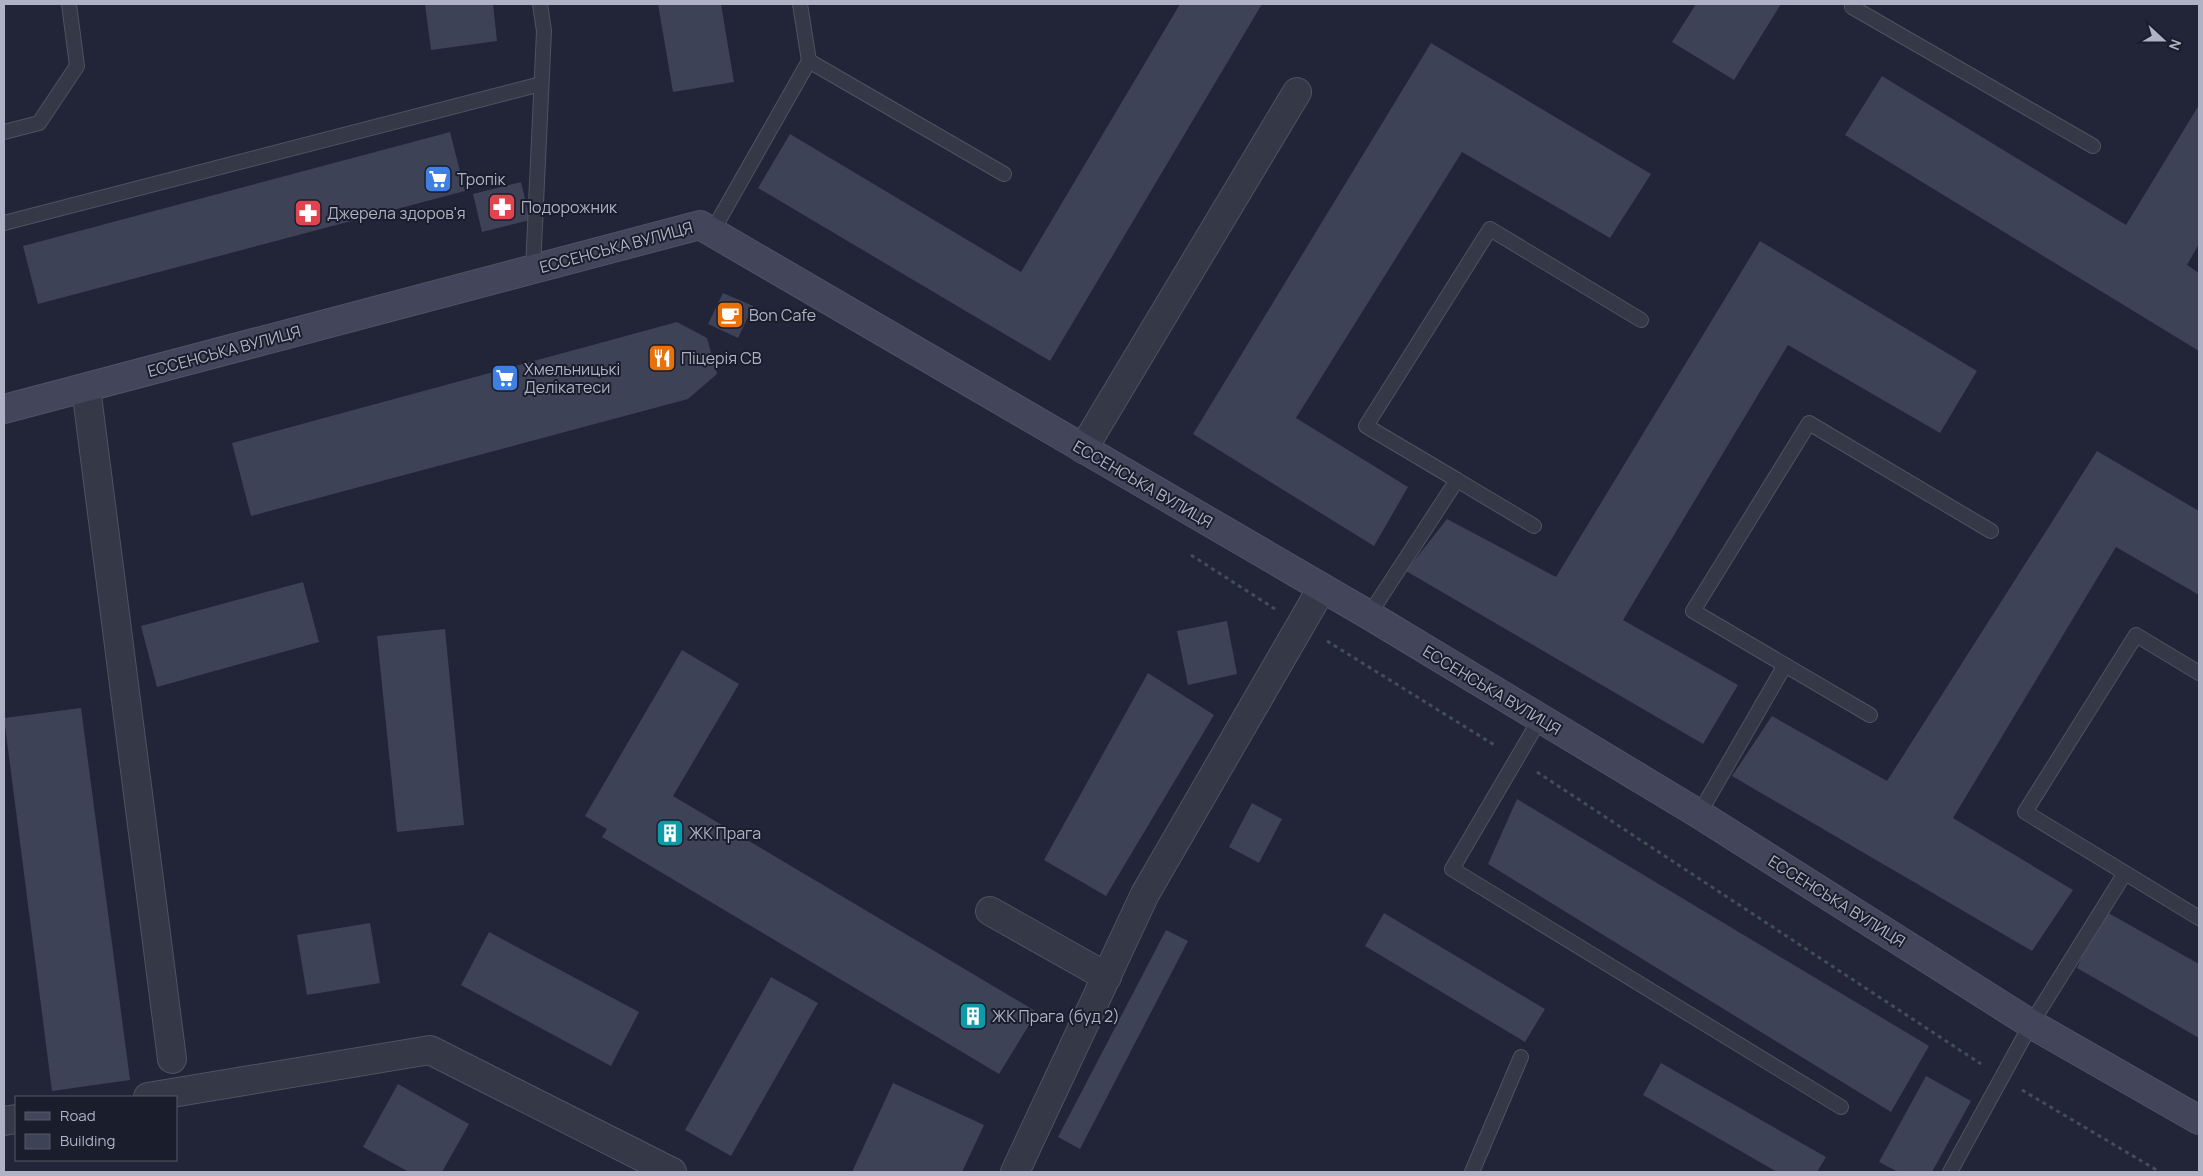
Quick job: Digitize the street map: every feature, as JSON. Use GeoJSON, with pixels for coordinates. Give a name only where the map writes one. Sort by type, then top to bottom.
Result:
{"type":"FeatureCollection","features":[{"type":"Feature","properties":{"kind":"street"},"geometry":{"type":"LineString","coordinates":[[1083,449],[1297,92]]}},
{"type":"Feature","properties":{"kind":"street","name":"ЕССЕНСЬКА ВУЛИЦЯ"},"geometry":{"type":"LineString","coordinates":[[5,403],[86,388],[700,225],[1369,615],[1698,814],[2031,1024],[2199,1120]]}},
{"type":"Feature","properties":{"kind":"street"},"geometry":{"type":"LineString","coordinates":[[86,388],[172,1059]]}},
{"type":"Feature","properties":{"kind":"street"},"geometry":{"type":"LineString","coordinates":[[1015,1172],[1145,894],[1322,588]]}},
{"type":"Feature","properties":{"kind":"street"},"geometry":{"type":"LineString","coordinates":[[990,911],[1106,976]]}},
{"type":"Feature","properties":{"kind":"street"},"geometry":{"type":"LineString","coordinates":[[154,1096],[430,1050],[672,1172]]}},
{"type":"Feature","properties":{"kind":"lane"},"geometry":{"type":"LineString","coordinates":[[4,132],[40,124],[77,66],[69,4]]}},
{"type":"Feature","properties":{"kind":"lane"},"geometry":{"type":"LineString","coordinates":[[533,269],[544,31],[540,4]]}},
{"type":"Feature","properties":{"kind":"lane"},"geometry":{"type":"LineString","coordinates":[[712,232],[809,61],[800,4]]}},
{"type":"Feature","properties":{"kind":"lane"},"geometry":{"type":"LineString","coordinates":[[1853,4],[1852,7],[2093,146]]}},
{"type":"Feature","properties":{"kind":"lane"},"geometry":{"type":"LineString","coordinates":[[809,61],[1004,174]]}},
{"type":"Feature","properties":{"kind":"lane"},"geometry":{"type":"LineString","coordinates":[[4,223],[541,84]]}},
{"type":"Feature","properties":{"kind":"lane"},"geometry":{"type":"LineString","coordinates":[[1534,526],[1366,426],[1490,229],[1640,320]]}},
{"type":"Feature","properties":{"kind":"lane"},"geometry":{"type":"LineString","coordinates":[[1870,715],[1693,611],[1809,423],[1991,531]]}},
{"type":"Feature","properties":{"kind":"lane"},"geometry":{"type":"LineString","coordinates":[[1369,615],[1457,480]]}},
{"type":"Feature","properties":{"kind":"lane"},"geometry":{"type":"LineString","coordinates":[[2199,672],[2136,635],[2025,812],[2199,918]]}},
{"type":"Feature","properties":{"kind":"lane"},"geometry":{"type":"LineString","coordinates":[[1698,814],[1785,665]]}},
{"type":"Feature","properties":{"kind":"lane"},"geometry":{"type":"LineString","coordinates":[[1540,719],[1452,869],[1841,1108]]}},
{"type":"Feature","properties":{"kind":"lane"},"geometry":{"type":"LineString","coordinates":[[1950,1172],[2031,1024],[2125,873]]}},
{"type":"Feature","properties":{"kind":"lane"},"geometry":{"type":"LineString","coordinates":[[1472,1172],[1521,1057]]}},
{"type":"Feature","properties":{"kind":"path"},"geometry":{"type":"LineString","coordinates":[[1191,555],[1517,758],[2002,1078],[2160,1172]]}},
{"type":"Feature","properties":{"kind":"building"},"geometry":{"type":"Polygon","coordinates":[[[425,4],[493,4],[497,41],[431,50],[425,4]]]}},
{"type":"Feature","properties":{"kind":"building"},"geometry":{"type":"Polygon","coordinates":[[[658,4],[721,4],[734,82],[673,92],[658,4]]]}},
{"type":"Feature","properties":{"kind":"building"},"geometry":{"type":"Polygon","coordinates":[[[1180,4],[1262,4],[1050,361],[758,188],[790,134],[1021,272],[1180,4]]]}},
{"type":"Feature","properties":{"kind":"building"},"geometry":{"type":"Polygon","coordinates":[[[1696,4],[1781,4],[1734,80],[1672,42],[1696,4]]]}},
{"type":"Feature","properties":{"kind":"building"},"geometry":{"type":"Polygon","coordinates":[[[1431,43],[1651,174],[1610,238],[1462,152],[1296,418],[1408,487],[1374,546],[1193,434],[1431,43]]]}},
{"type":"Feature","properties":{"kind":"building"},"geometry":{"type":"Polygon","coordinates":[[[1882,76],[2126,225],[2199,105],[2199,244],[2187,265],[2199,273],[2199,351],[1845,135],[1882,76]]]}},
{"type":"Feature","properties":{"kind":"building"},"geometry":{"type":"Polygon","coordinates":[[[450,132],[465,191],[38,304],[23,246],[450,132]]]}},
{"type":"Feature","properties":{"kind":"building","name":"Подорожник"},"geometry":{"type":"Polygon","coordinates":[[[521,182],[530,220],[482,232],[473,194],[521,182]]]}},
{"type":"Feature","properties":{"kind":"building"},"geometry":{"type":"Polygon","coordinates":[[[1760,241],[1977,371],[1940,433],[1788,345],[1623,620],[1738,685],[1703,744],[1406,571],[1447,519],[1556,577],[1760,241]]]}},
{"type":"Feature","properties":{"kind":"building","name":"Bon Cafe"},"geometry":{"type":"Polygon","coordinates":[[[723,293],[753,306],[738,338],[708,324],[723,293]]]}},
{"type":"Feature","properties":{"kind":"building"},"geometry":{"type":"Polygon","coordinates":[[[677,322],[707,338],[717,374],[688,399],[251,516],[232,443],[677,322]]]}},
{"type":"Feature","properties":{"kind":"building"},"geometry":{"type":"Polygon","coordinates":[[[2097,451],[2199,511],[2199,595],[2116,547],[1953,818],[2073,890],[2032,951],[1732,776],[1772,716],[1887,781],[2097,451]]]}},
{"type":"Feature","properties":{"kind":"building"},"geometry":{"type":"Polygon","coordinates":[[[303,582],[319,642],[157,687],[141,626],[303,582]]]}},
{"type":"Feature","properties":{"kind":"building"},"geometry":{"type":"Polygon","coordinates":[[[1227,621],[1237,674],[1188,685],[1177,631],[1227,621]]]}},
{"type":"Feature","properties":{"kind":"building"},"geometry":{"type":"Polygon","coordinates":[[[445,629],[464,825],[397,832],[377,636],[445,629]]]}},
{"type":"Feature","properties":{"kind":"building","name":"ЖК Прага"},"geometry":{"type":"Polygon","coordinates":[[[682,650],[739,684],[673,796],[1037,1012],[999,1074],[602,837],[607,829],[585,816],[682,650]]]}},
{"type":"Feature","properties":{"kind":"building"},"geometry":{"type":"Polygon","coordinates":[[[1148,673],[1214,715],[1106,896],[1044,860],[1148,673]]]}},
{"type":"Feature","properties":{"kind":"building"},"geometry":{"type":"Polygon","coordinates":[[[81,708],[130,1080],[52,1091],[4,718],[81,708]]]}},
{"type":"Feature","properties":{"kind":"building"},"geometry":{"type":"Polygon","coordinates":[[[1517,799],[1929,1046],[1891,1112],[1488,864],[1517,799]]]}},
{"type":"Feature","properties":{"kind":"building"},"geometry":{"type":"Polygon","coordinates":[[[1252,803],[1282,819],[1259,863],[1229,847],[1252,803]]]}},
{"type":"Feature","properties":{"kind":"building"},"geometry":{"type":"Polygon","coordinates":[[[2103,910],[2199,964],[2199,1038],[2077,968],[2103,910]]]}},
{"type":"Feature","properties":{"kind":"building"},"geometry":{"type":"Polygon","coordinates":[[[1384,913],[1545,1009],[1525,1042],[1365,946],[1384,913]]]}},
{"type":"Feature","properties":{"kind":"building"},"geometry":{"type":"Polygon","coordinates":[[[370,923],[380,983],[307,995],[297,935],[370,923]]]}},
{"type":"Feature","properties":{"kind":"building"},"geometry":{"type":"Polygon","coordinates":[[[1166,930],[1188,941],[1080,1149],[1058,1137],[1166,930]]]}},
{"type":"Feature","properties":{"kind":"building"},"geometry":{"type":"Polygon","coordinates":[[[489,932],[639,1012],[611,1066],[461,985],[489,932]]]}},
{"type":"Feature","properties":{"kind":"building"},"geometry":{"type":"Polygon","coordinates":[[[771,977],[818,1003],[731,1156],[685,1130],[771,977]]]}},
{"type":"Feature","properties":{"kind":"building"},"geometry":{"type":"Polygon","coordinates":[[[1661,1063],[1826,1157],[1817,1172],[1777,1172],[1643,1095],[1661,1063]]]}},
{"type":"Feature","properties":{"kind":"building"},"geometry":{"type":"Polygon","coordinates":[[[1926,1076],[1971,1101],[1932,1172],[1898,1172],[1879,1162],[1926,1076]]]}},
{"type":"Feature","properties":{"kind":"building"},"geometry":{"type":"Polygon","coordinates":[[[893,1083],[984,1125],[962,1172],[852,1172],[893,1083]]]}},
{"type":"Feature","properties":{"kind":"building"},"geometry":{"type":"Polygon","coordinates":[[[398,1084],[469,1124],[442,1172],[409,1172],[363,1147],[398,1084]]]}},
{"type":"Feature","properties":{"kind":"place","name":"Тропік"},"geometry":{"type":"Point","coordinates":[438,179]}},
{"type":"Feature","properties":{"kind":"place","name":"Подорожник"},"geometry":{"type":"Point","coordinates":[502,207]}},
{"type":"Feature","properties":{"kind":"place","name":"Джерела здоров'я"},"geometry":{"type":"Point","coordinates":[308,213]}},
{"type":"Feature","properties":{"kind":"place","name":"Bon Cafe"},"geometry":{"type":"Point","coordinates":[730,315]}},
{"type":"Feature","properties":{"kind":"place","name":"Піцерія СВ"},"geometry":{"type":"Point","coordinates":[662,358]}},
{"type":"Feature","properties":{"kind":"place","name":"Хмельницькі Делікатеси"},"geometry":{"type":"Point","coordinates":[505,378]}},
{"type":"Feature","properties":{"kind":"place","name":"ЖК Прага"},"geometry":{"type":"Point","coordinates":[670,833]}},
{"type":"Feature","properties":{"kind":"place","name":"ЖК Прага (буд 2)"},"geometry":{"type":"Point","coordinates":[973,1016]}}]}
